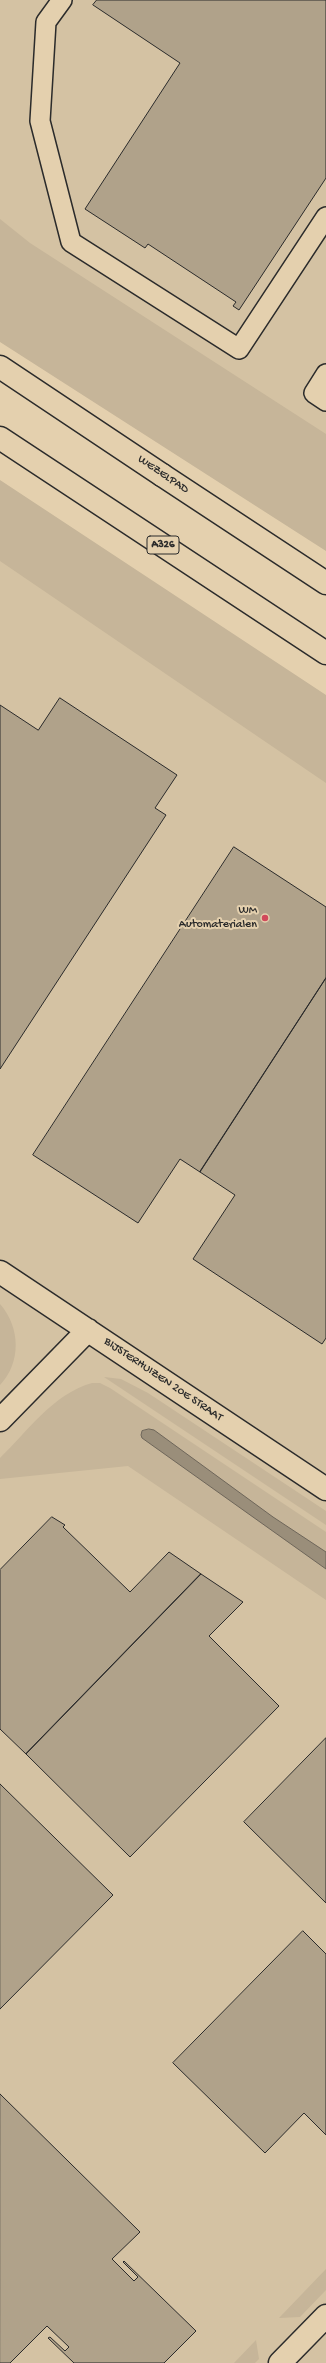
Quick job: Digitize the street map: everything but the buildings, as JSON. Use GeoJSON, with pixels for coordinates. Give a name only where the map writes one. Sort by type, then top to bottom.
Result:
{"type":"FeatureCollection","features":[{"type":"Feature","properties":{"kind":"main road","name":"WEZELPAD"},"geometry":{"type":"LineString","coordinates":[[0,367],[326,583]]}},
{"type":"Feature","properties":{"kind":"main road","name":"A326"},"geometry":{"type":"LineString","coordinates":[[0,438],[326,653]]}},
{"type":"Feature","properties":{"kind":"main road","name":"BIJSTERHUIZEN 20E STRAAT"},"geometry":{"type":"LineString","coordinates":[[0,1272],[326,1489]]}},
{"type":"Feature","properties":{"kind":"main road"},"geometry":{"type":"LineString","coordinates":[[0,1420],[88,1330]]}},
{"type":"Feature","properties":{"kind":"main road"},"geometry":{"type":"LineString","coordinates":[[280,2363],[326,2316]]}},
{"type":"Feature","properties":{"kind":"lane"},"geometry":{"type":"LineString","coordinates":[[62,0],[46,22],[40,121],[71,242],[239,349],[326,217]]}},
{"type":"Feature","properties":{"kind":"lane"},"geometry":{"type":"LineString","coordinates":[[326,374],[314,393],[326,401]]}},
{"type":"Feature","properties":{"kind":"shaded area"},"geometry":{"type":"Polygon","coordinates":[[[0,0],[326,0],[326,453],[0,230],[0,0]]]}},
{"type":"Feature","properties":{"kind":"shaded area"},"geometry":{"type":"Polygon","coordinates":[[[0,219],[30,243],[326,434],[326,551],[0,342],[0,219]]]}},
{"type":"Feature","properties":{"kind":"shaded area"},"geometry":{"type":"Polygon","coordinates":[[[0,480],[326,695],[326,783],[0,561],[0,480]]]}},
{"type":"Feature","properties":{"kind":"shaded area"},"geometry":{"type":"Polygon","coordinates":[[[0,512],[326,735],[326,2363],[0,2363],[0,512]]]}},
{"type":"Feature","properties":{"kind":"shaded area"},"geometry":{"type":"Polygon","coordinates":[[[0,1304],[7,1313],[12,1324],[16,1345],[12,1366],[0,1385],[0,1304]]]}},
{"type":"Feature","properties":{"kind":"shaded area"},"geometry":{"type":"Polygon","coordinates":[[[104,1377],[121,1379],[148,1393],[326,1511],[326,1525],[104,1377]]]}},
{"type":"Feature","properties":{"kind":"shaded area"},"geometry":{"type":"Polygon","coordinates":[[[92,1383],[100,1383],[110,1388],[326,1532],[326,1600],[128,1466],[0,1479],[0,1458],[31,1425],[53,1404],[78,1388],[92,1383]]]}},
{"type":"Feature","properties":{"kind":"shaded area"},"geometry":{"type":"Polygon","coordinates":[[[149,1429],[154,1430],[273,1517],[326,1552],[326,1569],[142,1438],[142,1431],[149,1429]]]}},
{"type":"Feature","properties":{"kind":"shaded area"},"geometry":{"type":"Polygon","coordinates":[[[326,2269],[326,2290],[300,2317],[279,2318],[326,2269]]]}},
{"type":"Feature","properties":{"kind":"shaded area"},"geometry":{"type":"Polygon","coordinates":[[[256,2340],[259,2359],[255,2363],[234,2363],[256,2340]]]}},
{"type":"Feature","properties":{"kind":"place","name":"WM Automaterialen"},"geometry":{"type":"Point","coordinates":[265,918]}}]}
